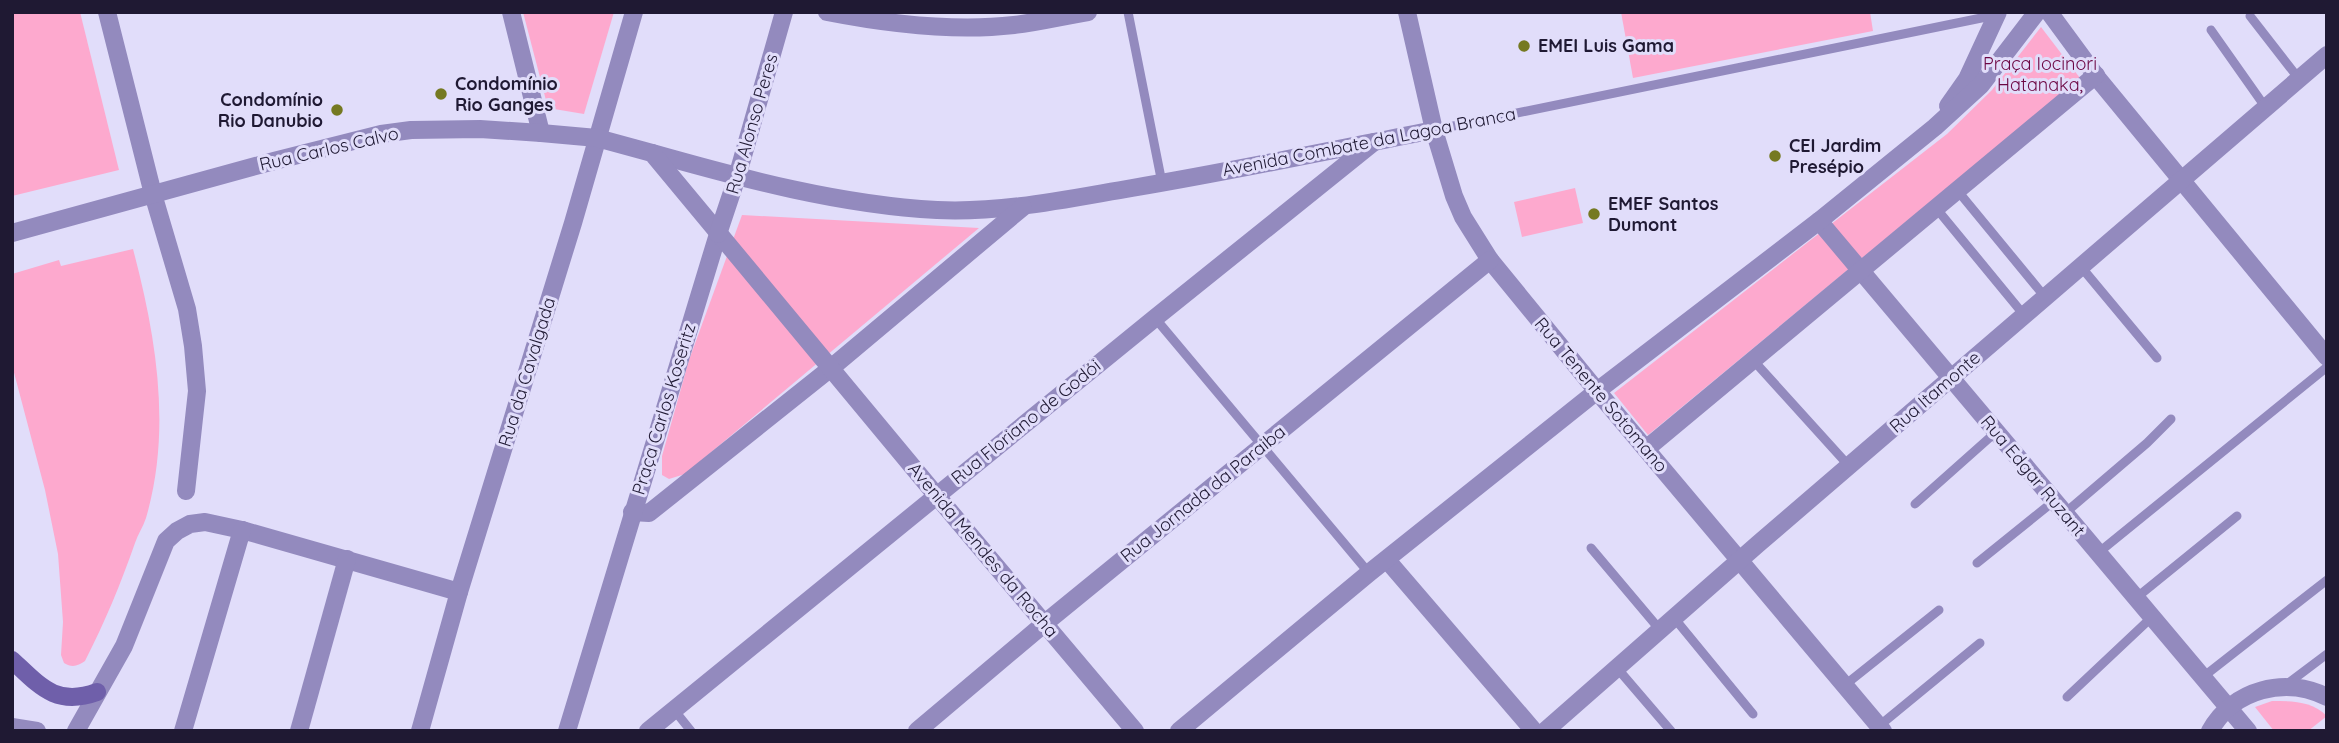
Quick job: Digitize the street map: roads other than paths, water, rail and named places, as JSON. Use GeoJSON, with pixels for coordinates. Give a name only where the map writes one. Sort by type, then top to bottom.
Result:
{"type":"FeatureCollection","features":[{"type":"Feature","properties":{"kind":"main road"},"geometry":{"type":"LineString","coordinates":[[12,660],[47,691],[78,699],[97,692]]}},
{"type":"Feature","properties":{"kind":"street"},"geometry":{"type":"LineString","coordinates":[[107,12],[153,194],[187,309],[193,345],[197,391],[186,491]]}},
{"type":"Feature","properties":{"kind":"street"},"geometry":{"type":"LineString","coordinates":[[511,12],[541,133]]}},
{"type":"Feature","properties":{"kind":"street","name":"Rua da Cavalgada"},"geometry":{"type":"LineString","coordinates":[[420,731],[459,592],[634,12]]}},
{"type":"Feature","properties":{"kind":"street","name":"Rua Alonso Peres"},"geometry":{"type":"LineString","coordinates":[[718,234],[784,12]]}},
{"type":"Feature","properties":{"kind":"street"},"geometry":{"type":"LineString","coordinates":[[827,12],[921,26],[974,27],[1014,25],[1088,12]]}},
{"type":"Feature","properties":{"kind":"street","name":"Rua Tenente Sotomano"},"geometry":{"type":"LineString","coordinates":[[1407,12],[1434,130],[1454,196],[1463,217],[1490,260],[1881,728]]}},
{"type":"Feature","properties":{"kind":"street"},"geometry":{"type":"LineString","coordinates":[[1179,731],[1369,573],[1935,127],[1981,85],[2037,12]]}},
{"type":"Feature","properties":{"kind":"street"},"geometry":{"type":"LineString","coordinates":[[2049,12],[2181,182],[2327,357]]}},
{"type":"Feature","properties":{"kind":"street"},"geometry":{"type":"LineString","coordinates":[[1935,127],[1967,79],[1998,13]]}},
{"type":"Feature","properties":{"kind":"street","name":"Rua Itamonte"},"geometry":{"type":"LineString","coordinates":[[1545,731],[2327,55]]}},
{"type":"Feature","properties":{"kind":"street"},"geometry":{"type":"LineString","coordinates":[[1646,449],[2096,75]]}},
{"type":"Feature","properties":{"kind":"street","name":"Rua Carlos Calvo"},"geometry":{"type":"LineString","coordinates":[[12,233],[382,134],[411,130],[480,129],[597,138],[737,177]]}},
{"type":"Feature","properties":{"kind":"street","name":"Avenida Combate da Lagoa Branca"},"geometry":{"type":"LineString","coordinates":[[737,177],[868,202],[914,207],[949,210],[1023,207],[1434,130]]}},
{"type":"Feature","properties":{"kind":"street","name":"Rua Floriano de Godói"},"geometry":{"type":"LineString","coordinates":[[648,731],[1374,142]]}},
{"type":"Feature","properties":{"kind":"street"},"geometry":{"type":"LineString","coordinates":[[652,153],[831,368]]}},
{"type":"Feature","properties":{"kind":"street","name":"Praça Carlos Koseritz"},"geometry":{"type":"LineString","coordinates":[[718,234],[632,512],[649,513],[831,368],[1023,207]]}},
{"type":"Feature","properties":{"kind":"street","name":"Rua Edgar Ruzant"},"geometry":{"type":"LineString","coordinates":[[1819,221],[2248,731]]}},
{"type":"Feature","properties":{"kind":"street","name":"Rua Jornada da Paraiba"},"geometry":{"type":"LineString","coordinates":[[917,731],[1045,623],[1490,260]]}},
{"type":"Feature","properties":{"kind":"street","name":"Avenida Mendes da Rocha"},"geometry":{"type":"LineString","coordinates":[[831,368],[1135,731]]}},
{"type":"Feature","properties":{"kind":"street"},"geometry":{"type":"LineString","coordinates":[[567,731],[632,512]]}},
{"type":"Feature","properties":{"kind":"street"},"geometry":{"type":"LineString","coordinates":[[76,731],[124,646],[166,541],[190,524],[205,522],[243,530],[459,592]]}},
{"type":"Feature","properties":{"kind":"street"},"geometry":{"type":"LineString","coordinates":[[183,731],[243,530]]}},
{"type":"Feature","properties":{"kind":"street"},"geometry":{"type":"LineString","coordinates":[[299,731],[347,559]]}},
{"type":"Feature","properties":{"kind":"street"},"geometry":{"type":"LineString","coordinates":[[1387,559],[1534,731]]}},
{"type":"Feature","properties":{"kind":"street"},"geometry":{"type":"LineString","coordinates":[[2210,731],[2229,708],[2255,692],[2284,686],[2301,688],[2327,697]]}},
{"type":"Feature","properties":{"kind":"street"},"geometry":{"type":"LineString","coordinates":[[12,727],[37,731]]}},
{"type":"Feature","properties":{"kind":"lane"},"geometry":{"type":"LineString","coordinates":[[1128,12],[1162,183]]}},
{"type":"Feature","properties":{"kind":"lane","name":"Avenida Combate da Lagoa Branca"},"geometry":{"type":"LineString","coordinates":[[1434,130],[1998,13]]}},
{"type":"Feature","properties":{"kind":"lane"},"geometry":{"type":"LineString","coordinates":[[2250,16],[2299,79]]}},
{"type":"Feature","properties":{"kind":"lane"},"geometry":{"type":"LineString","coordinates":[[2211,30],[2266,108]]}},
{"type":"Feature","properties":{"kind":"lane"},"geometry":{"type":"LineString","coordinates":[[1957,190],[2045,297]]}},
{"type":"Feature","properties":{"kind":"lane"},"geometry":{"type":"LineString","coordinates":[[1936,208],[2024,315]]}},
{"type":"Feature","properties":{"kind":"lane"},"geometry":{"type":"LineString","coordinates":[[2082,268],[2157,358]]}},
{"type":"Feature","properties":{"kind":"lane"},"geometry":{"type":"LineString","coordinates":[[1155,318],[1369,573]]}},
{"type":"Feature","properties":{"kind":"lane"},"geometry":{"type":"LineString","coordinates":[[1753,360],[1849,466]]}},
{"type":"Feature","properties":{"kind":"lane"},"geometry":{"type":"LineString","coordinates":[[2098,553],[2327,367]]}},
{"type":"Feature","properties":{"kind":"lane"},"geometry":{"type":"LineString","coordinates":[[1977,563],[2060,507],[2147,443],[2171,419]]}},
{"type":"Feature","properties":{"kind":"lane"},"geometry":{"type":"LineString","coordinates":[[1915,504],[1996,432]]}},
{"type":"Feature","properties":{"kind":"lane"},"geometry":{"type":"LineString","coordinates":[[2136,598],[2237,516]]}},
{"type":"Feature","properties":{"kind":"lane"},"geometry":{"type":"LineString","coordinates":[[1591,548],[1753,713]]}},
{"type":"Feature","properties":{"kind":"lane"},"geometry":{"type":"LineString","coordinates":[[2203,677],[2327,580]]}},
{"type":"Feature","properties":{"kind":"lane"},"geometry":{"type":"LineString","coordinates":[[1845,685],[1939,610]]}},
{"type":"Feature","properties":{"kind":"lane"},"geometry":{"type":"LineString","coordinates":[[2067,697],[2152,617]]}},
{"type":"Feature","properties":{"kind":"lane"},"geometry":{"type":"LineString","coordinates":[[1881,728],[1980,643]]}},
{"type":"Feature","properties":{"kind":"lane"},"geometry":{"type":"LineString","coordinates":[[2284,686],[2327,654]]}},
{"type":"Feature","properties":{"kind":"lane"},"geometry":{"type":"LineString","coordinates":[[1617,668],[1671,731]]}},
{"type":"Feature","properties":{"kind":"lane"},"geometry":{"type":"LineString","coordinates":[[675,710],[691,731]]}},
{"type":"Feature","properties":{"kind":"place","name":"EMEI Luis Gama"},"geometry":{"type":"Point","coordinates":[1524,46]}},
{"type":"Feature","properties":{"kind":"place","name":"Condomínio Rio Ganges"},"geometry":{"type":"Point","coordinates":[441,94]}},
{"type":"Feature","properties":{"kind":"place","name":"Condomínio Rio Danubio"},"geometry":{"type":"Point","coordinates":[337,110]}},
{"type":"Feature","properties":{"kind":"place","name":"CEI Jardim Presépio"},"geometry":{"type":"Point","coordinates":[1775,156]}},
{"type":"Feature","properties":{"kind":"place","name":"EMEF Santos Dumont"},"geometry":{"type":"Point","coordinates":[1594,214]}},
{"type":"Feature","properties":{"kind":"park label","name":"Praça Iocinori Hatanaka,"},"geometry":{"type":"Point","coordinates":[2040,74]}}]}
